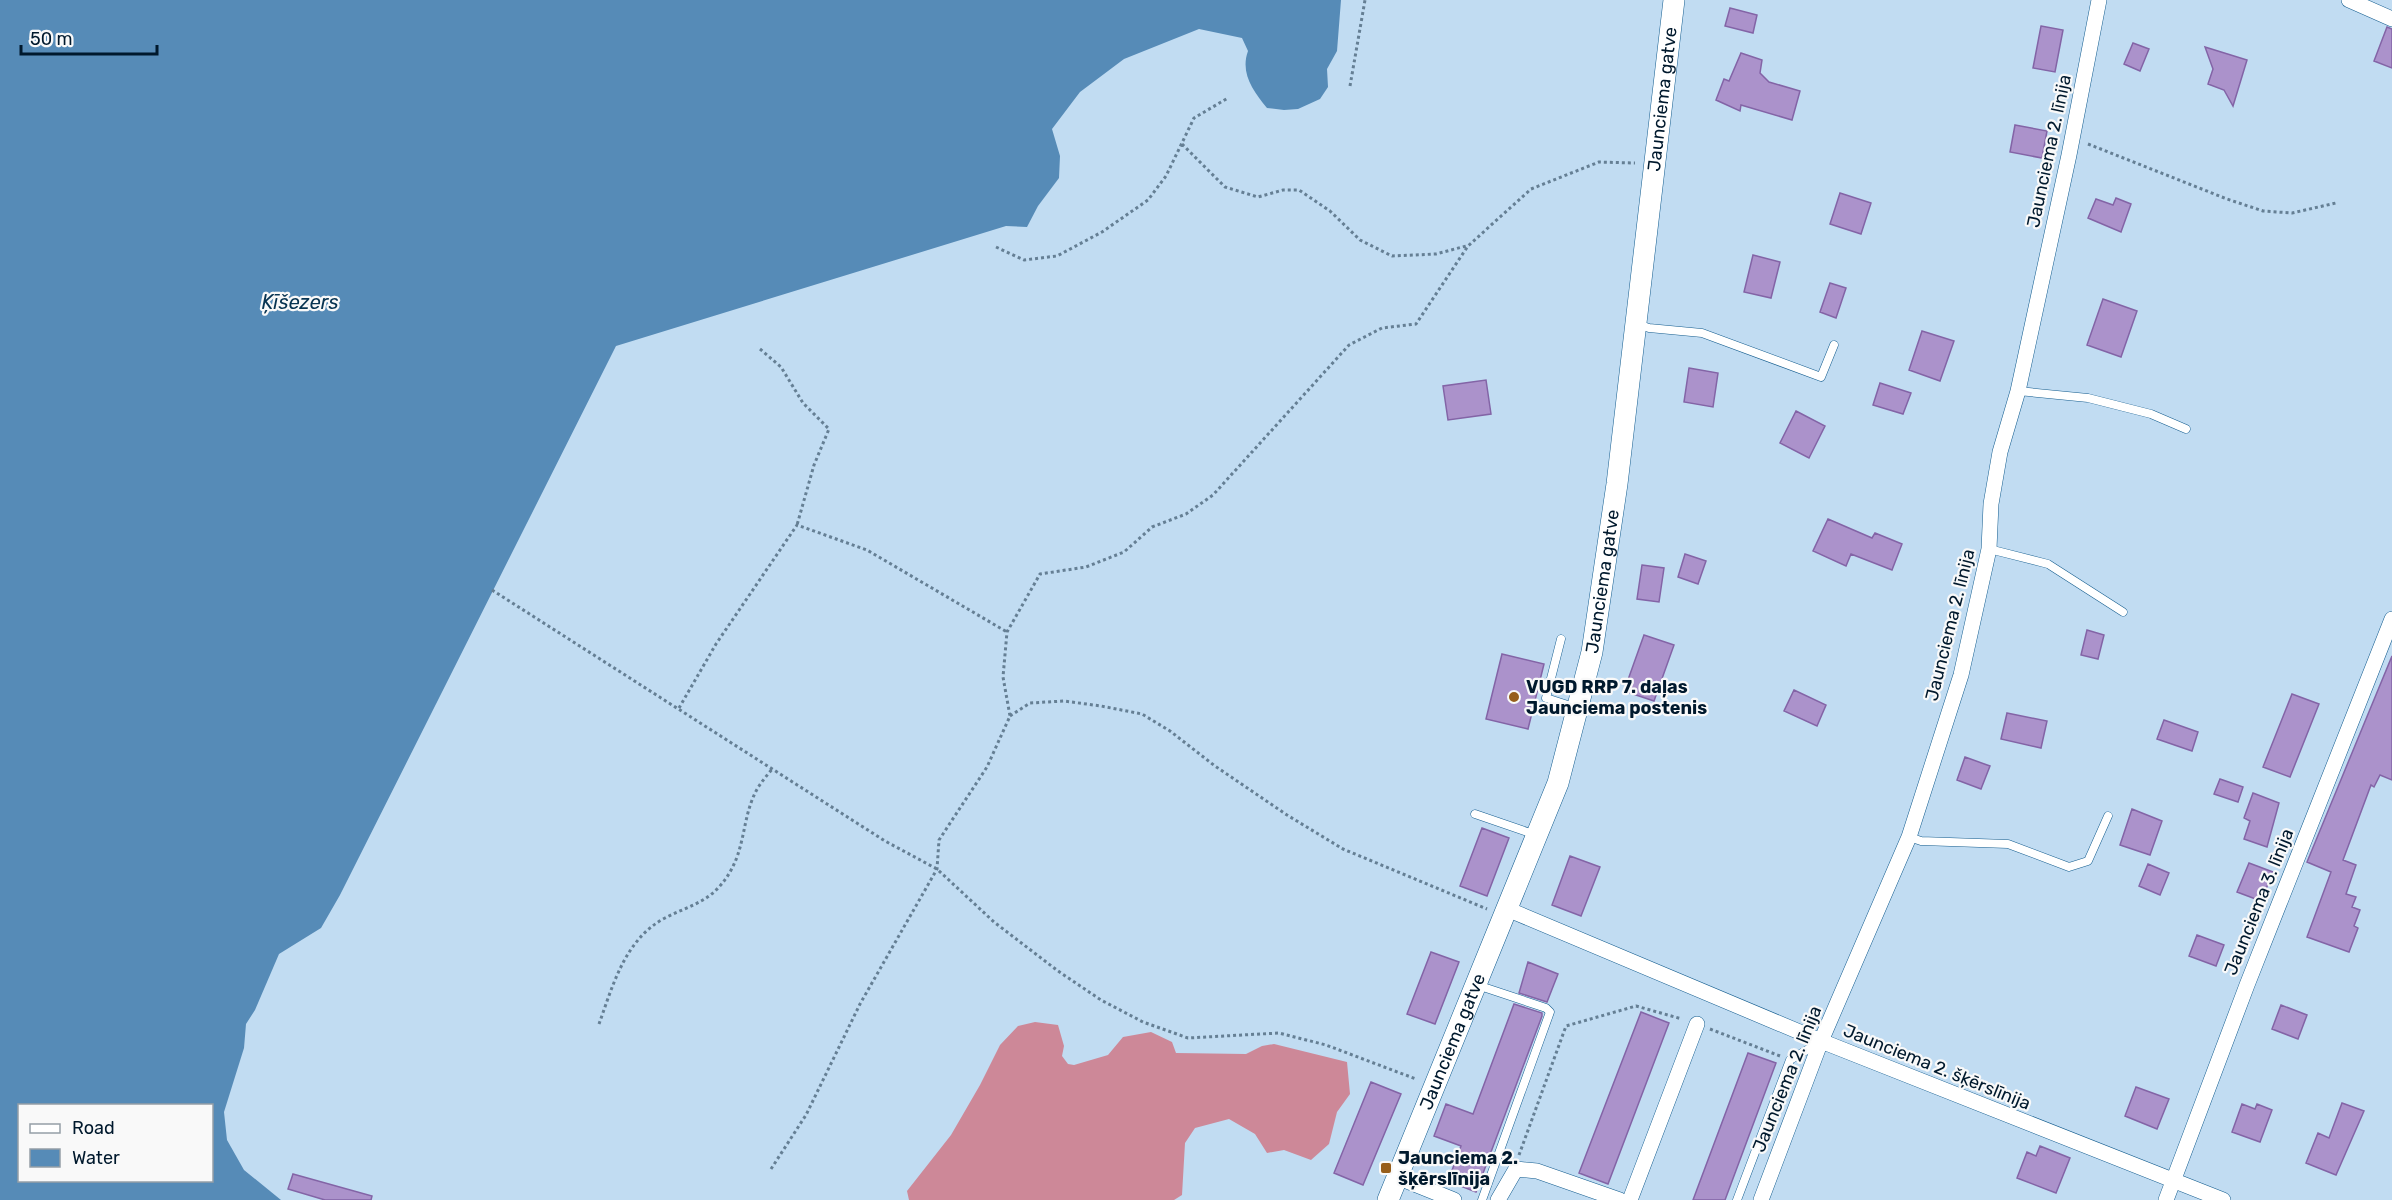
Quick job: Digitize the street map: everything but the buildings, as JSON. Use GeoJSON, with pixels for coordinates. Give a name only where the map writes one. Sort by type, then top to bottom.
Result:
{"type":"FeatureCollection","features":[{"type":"Feature","properties":{"kind":"main road","name":"Jaunciema gatve"},"geometry":{"type":"LineString","coordinates":[[1388,1200],[1558,783],[1579,708],[1602,596],[1674,0]]}},
{"type":"Feature","properties":{"kind":"street","name":"Jaunciema 2. līnija"},"geometry":{"type":"LineString","coordinates":[[1761,1200],[1821,1041],[1909,837],[1961,675],[1989,549],[1991,504],[2000,452],[2018,391],[2099,0]]}},
{"type":"Feature","properties":{"kind":"street"},"geometry":{"type":"LineString","coordinates":[[2349,0],[2392,19]]}},
{"type":"Feature","properties":{"kind":"street","name":"Jaunciema 3. līnija"},"geometry":{"type":"LineString","coordinates":[[2166,1200],[2247,985],[2392,619]]}},
{"type":"Feature","properties":{"kind":"street","name":"Jaunciema 2. šķērslīnija"},"geometry":{"type":"LineString","coordinates":[[1505,912],[1821,1041],[2223,1200]]}},
{"type":"Feature","properties":{"kind":"street"},"geometry":{"type":"LineString","coordinates":[[1630,1200],[1697,1024]]}},
{"type":"Feature","properties":{"kind":"street"},"geometry":{"type":"LineString","coordinates":[[1498,1200],[1516,1169],[1537,1171],[1620,1200]]}},
{"type":"Feature","properties":{"kind":"street"},"geometry":{"type":"LineString","coordinates":[[1397,1177],[1454,1200]]}},
{"type":"Feature","properties":{"kind":"lane"},"geometry":{"type":"LineString","coordinates":[[1635,324],[1649,328],[1702,333],[1821,377],[1834,345]]}},
{"type":"Feature","properties":{"kind":"lane"},"geometry":{"type":"LineString","coordinates":[[2018,391],[2088,398],[2151,414],[2186,429]]}},
{"type":"Feature","properties":{"kind":"lane"},"geometry":{"type":"LineString","coordinates":[[1989,549],[2048,564],[2123,612]]}},
{"type":"Feature","properties":{"kind":"lane"},"geometry":{"type":"LineString","coordinates":[[1561,639],[1546,698],[1579,708]]}},
{"type":"Feature","properties":{"kind":"lane"},"geometry":{"type":"LineString","coordinates":[[1475,814],[1537,836]]}},
{"type":"Feature","properties":{"kind":"lane"},"geometry":{"type":"LineString","coordinates":[[1909,837],[1921,841],[2008,844],[2069,867],[2088,861],[2108,816]]}},
{"type":"Feature","properties":{"kind":"lane"},"geometry":{"type":"LineString","coordinates":[[1476,984],[1546,1008],[1550,1012],[1482,1200]]}},
{"type":"Feature","properties":{"kind":"lane"},"geometry":{"type":"LineString","coordinates":[[1737,1200],[1790,1060],[1821,1041]]}},
{"type":"Feature","properties":{"kind":"path"},"geometry":{"type":"LineString","coordinates":[[1350,86],[1365,0]]}},
{"type":"Feature","properties":{"kind":"path"},"geometry":{"type":"LineString","coordinates":[[996,247],[1024,260],[1057,256],[1102,232],[1148,200],[1166,176],[1194,117],[1228,98]]}},
{"type":"Feature","properties":{"kind":"path"},"geometry":{"type":"LineString","coordinates":[[2072,138],[2263,211],[2292,213],[2336,203]]}},
{"type":"Feature","properties":{"kind":"path"},"geometry":{"type":"LineString","coordinates":[[1182,144],[1225,187],[1258,197],[1283,190],[1299,190],[1330,212],[1359,240],[1392,255],[1436,254],[1468,246]]}},
{"type":"Feature","properties":{"kind":"path"},"geometry":{"type":"LineString","coordinates":[[1010,716],[1003,677],[1007,632],[1040,574],[1086,567],[1124,552],[1152,527],[1185,514],[1213,495],[1349,345],[1382,328],[1416,324],[1468,246],[1531,189],[1599,162],[1654,165]]}},
{"type":"Feature","properties":{"kind":"path"},"geometry":{"type":"LineString","coordinates":[[679,708],[716,644],[797,525],[814,465],[829,429],[803,403],[781,368],[760,349]]}},
{"type":"Feature","properties":{"kind":"path"},"geometry":{"type":"LineString","coordinates":[[797,525],[867,550],[1007,632]]}},
{"type":"Feature","properties":{"kind":"path"},"geometry":{"type":"LineString","coordinates":[[492,590],[885,841],[937,869],[994,922],[1058,971],[1101,1000],[1143,1022],[1188,1038],[1279,1033],[1326,1045],[1434,1086]]}},
{"type":"Feature","properties":{"kind":"path"},"geometry":{"type":"LineString","coordinates":[[771,1169],[806,1115],[860,1004],[937,869],[939,840],[987,767],[1010,716],[1030,703],[1064,701],[1142,714],[1170,731],[1215,766],[1287,815],[1342,849],[1505,912]]}},
{"type":"Feature","properties":{"kind":"path"},"geometry":{"type":"LineString","coordinates":[[599,1024],[624,959],[643,933],[663,919],[701,902],[719,887],[738,859],[750,808],[758,787],[773,768]]}},
{"type":"Feature","properties":{"kind":"path"},"geometry":{"type":"LineString","coordinates":[[1516,1169],[1518,1157],[1566,1026],[1636,1006],[1697,1024],[1790,1060]]}},
{"type":"Feature","properties":{"kind":"shaded area"},"geometry":{"type":"Polygon","coordinates":[[[1035,1022],[1058,1025],[1064,1046],[1062,1056],[1068,1064],[1074,1065],[1108,1055],[1123,1037],[1151,1032],[1172,1042],[1176,1053],[1246,1054],[1262,1046],[1274,1044],[1347,1062],[1350,1094],[1337,1112],[1329,1144],[1311,1160],[1284,1150],[1267,1153],[1255,1134],[1229,1119],[1195,1128],[1185,1143],[1182,1195],[1174,1200],[909,1200],[907,1191],[951,1135],[1000,1045],[1018,1026],[1035,1022]]]}},
{"type":"Feature","properties":{"kind":"water","name":"Ķīšezers"},"geometry":{"type":"Polygon","coordinates":[[[0,0],[1341,0],[1337,51],[1327,69],[1328,87],[1320,99],[1298,109],[1267,108],[1249,81],[1246,67],[1248,51],[1242,38],[1199,29],[1124,59],[1080,92],[1052,129],[1060,156],[1059,178],[1038,206],[1027,227],[1006,226],[616,346],[340,895],[321,928],[279,954],[255,1010],[246,1024],[244,1048],[224,1112],[227,1140],[244,1170],[281,1200],[0,1200],[0,0]]]}},
{"type":"Feature","properties":{"kind":"place","name":"VUGD RRP 7. daļas Jaunciema postenis"},"geometry":{"type":"Point","coordinates":[1514,697]}},
{"type":"Feature","properties":{"kind":"place","name":"Jaunciema 2. šķērslīnija"},"geometry":{"type":"Point","coordinates":[1386,1168]}}]}
